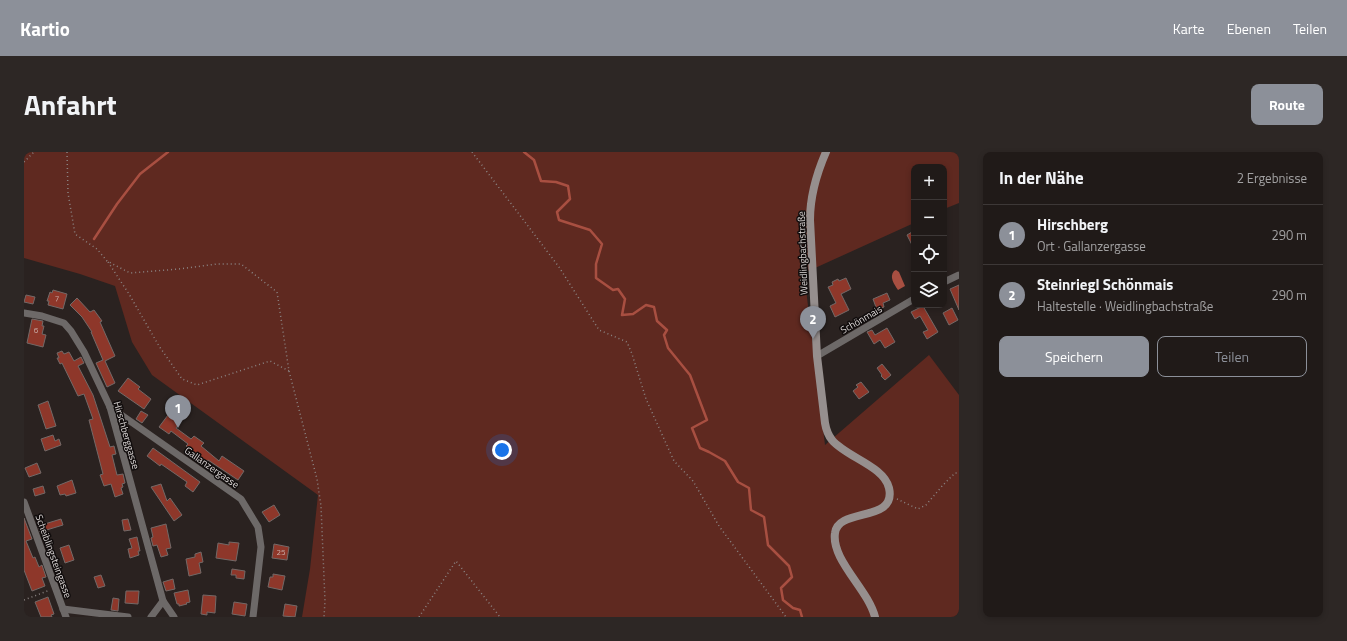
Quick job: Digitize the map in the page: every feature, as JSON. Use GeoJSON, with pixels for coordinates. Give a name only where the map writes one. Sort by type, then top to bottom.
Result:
{"type":"FeatureCollection","features":[{"type":"Feature","properties":{"kind":"main road","name":"Weidlingbachstraße"},"geometry":{"type":"LineString","coordinates":[[826,152],[813,186],[810,207],[810,245],[817,356],[825,423],[827,432],[831,439],[840,448],[882,476],[889,487],[890,496]]}},
{"type":"Feature","properties":{"kind":"main road"},"geometry":{"type":"LineString","coordinates":[[875,617],[866,596],[838,552],[834,534],[837,526],[841,523],[853,517],[881,509],[887,503],[890,496]]}},
{"type":"Feature","properties":{"kind":"street"},"geometry":{"type":"LineString","coordinates":[[947,281],[959,275]]}},
{"type":"Feature","properties":{"kind":"street","name":"Schönmais"},"geometry":{"type":"LineString","coordinates":[[817,356],[911,301]]}},
{"type":"Feature","properties":{"kind":"street","name":"Hirschberggasse"},"geometry":{"type":"LineString","coordinates":[[24,313],[42,316],[64,323],[71,331],[84,352],[110,407],[163,601],[174,617]]}},
{"type":"Feature","properties":{"kind":"street","name":"Gallanzergasse"},"geometry":{"type":"LineString","coordinates":[[110,407],[241,499],[258,527],[261,547],[253,617]]}},
{"type":"Feature","properties":{"kind":"street","name":"Scheiblingsteingasse"},"geometry":{"type":"LineString","coordinates":[[24,502],[66,617]]}},
{"type":"Feature","properties":{"kind":"street"},"geometry":{"type":"LineString","coordinates":[[151,617],[163,601]]}},
{"type":"Feature","properties":{"kind":"street"},"geometry":{"type":"LineString","coordinates":[[63,609],[128,617]]}},
{"type":"Feature","properties":{"kind":"path"},"geometry":{"type":"LineString","coordinates":[[24,162],[34,152]]}},
{"type":"Feature","properties":{"kind":"path"},"geometry":{"type":"LineString","coordinates":[[67,152],[68,194],[75,234],[97,249],[107,261],[129,294],[159,346],[182,379],[197,385],[270,361],[289,371]]}},
{"type":"Feature","properties":{"kind":"path"},"geometry":{"type":"LineString","coordinates":[[472,152],[559,267],[599,330],[627,342],[646,399],[674,461],[693,481],[719,526],[786,617]]}},
{"type":"Feature","properties":{"kind":"path"},"geometry":{"type":"LineString","coordinates":[[107,261],[130,273],[217,264],[241,264],[277,292],[289,371],[317,480],[321,506],[325,600],[324,617]]}},
{"type":"Feature","properties":{"kind":"path"},"geometry":{"type":"LineString","coordinates":[[890,496],[918,509],[926,505],[955,473],[959,473]]}},
{"type":"Feature","properties":{"kind":"path"},"geometry":{"type":"LineString","coordinates":[[419,617],[456,561],[500,617]]}},
{"type":"Feature","properties":{"kind":"path"},"geometry":{"type":"LineString","coordinates":[[24,600],[55,588]]}},
{"type":"Feature","properties":{"kind":"shaded area"},"geometry":{"type":"Polygon","coordinates":[[[24,152],[959,152],[959,203],[947,208],[947,164],[911,164],[911,224],[804,273],[825,445],[929,355],[959,395],[959,617],[302,617],[310,569],[318,495],[152,375],[132,342],[115,286],[24,258],[24,152]]]}},
{"type":"Feature","properties":{"kind":"shaded area"},"geometry":{"type":"Polygon","coordinates":[[[896,270],[899,272],[905,286],[898,290],[892,278],[894,271],[896,270]]]}},
{"type":"Feature","properties":{"kind":"building"},"geometry":{"type":"Polygon","coordinates":[[[911,233],[911,243],[907,235],[911,233]]]}},
{"type":"Feature","properties":{"kind":"building"},"geometry":{"type":"Polygon","coordinates":[[[846,278],[851,289],[841,294],[849,310],[835,317],[830,306],[836,303],[828,287],[833,285],[832,282],[838,279],[839,281],[846,278]]]}},
{"type":"Feature","properties":{"kind":"building"},"geometry":{"type":"Polygon","coordinates":[[[959,285],[959,310],[950,289],[959,285]]]}},
{"type":"Feature","properties":{"kind":"building"},"geometry":{"type":"Polygon","coordinates":[[[53,290],[67,294],[63,309],[48,305],[49,301],[47,301],[50,292],[52,293],[53,290]]]}},
{"type":"Feature","properties":{"kind":"building"},"geometry":{"type":"Polygon","coordinates":[[[887,293],[890,300],[883,303],[884,307],[877,310],[873,299],[887,293]]]}},
{"type":"Feature","properties":{"kind":"building"},"geometry":{"type":"Polygon","coordinates":[[[26,295],[35,297],[33,304],[24,302],[26,295]]]}},
{"type":"Feature","properties":{"kind":"building"},"geometry":{"type":"Polygon","coordinates":[[[77,298],[90,312],[94,310],[102,321],[100,322],[115,356],[105,361],[115,383],[107,387],[96,363],[103,360],[92,332],[82,317],[70,305],[77,298]]]}},
{"type":"Feature","properties":{"kind":"building"},"geometry":{"type":"Polygon","coordinates":[[[919,308],[924,308],[938,332],[927,339],[923,332],[928,330],[920,316],[915,319],[911,312],[919,308]]]}},
{"type":"Feature","properties":{"kind":"building"},"geometry":{"type":"Polygon","coordinates":[[[952,308],[958,320],[949,325],[943,313],[952,308]]]}},
{"type":"Feature","properties":{"kind":"building"},"geometry":{"type":"Polygon","coordinates":[[[32,319],[43,321],[42,326],[44,326],[42,334],[46,335],[43,347],[27,343],[32,319]]]}},
{"type":"Feature","properties":{"kind":"building"},"geometry":{"type":"Polygon","coordinates":[[[887,328],[895,342],[885,348],[880,340],[874,344],[867,332],[872,330],[875,335],[887,328]]]}},
{"type":"Feature","properties":{"kind":"building"},"geometry":{"type":"Polygon","coordinates":[[[62,351],[64,354],[69,352],[74,361],[81,357],[84,363],[78,366],[93,395],[110,447],[114,446],[116,454],[112,455],[117,475],[123,474],[125,483],[122,484],[123,487],[121,488],[123,494],[115,497],[111,484],[104,486],[100,475],[103,474],[89,420],[93,419],[84,394],[78,396],[62,363],[60,364],[57,358],[59,358],[57,353],[62,351]]]}},
{"type":"Feature","properties":{"kind":"building"},"geometry":{"type":"Polygon","coordinates":[[[882,364],[891,375],[885,380],[877,368],[882,364]]]}},
{"type":"Feature","properties":{"kind":"building"},"geometry":{"type":"Polygon","coordinates":[[[128,378],[140,387],[138,389],[151,399],[144,409],[118,391],[128,378]]]}},
{"type":"Feature","properties":{"kind":"building"},"geometry":{"type":"Polygon","coordinates":[[[861,382],[869,392],[859,399],[853,391],[858,387],[856,385],[861,382]]]}},
{"type":"Feature","properties":{"kind":"building"},"geometry":{"type":"Polygon","coordinates":[[[48,401],[56,426],[46,429],[38,405],[48,401]]]}},
{"type":"Feature","properties":{"kind":"building"},"geometry":{"type":"Polygon","coordinates":[[[141,411],[148,415],[142,423],[136,419],[141,411]]]}},
{"type":"Feature","properties":{"kind":"building"},"geometry":{"type":"Polygon","coordinates":[[[168,415],[173,419],[176,415],[182,420],[176,428],[191,439],[194,436],[204,443],[201,446],[219,461],[222,456],[244,471],[238,480],[208,460],[207,462],[186,446],[188,444],[171,431],[169,434],[159,427],[168,415]]]}},
{"type":"Feature","properties":{"kind":"building"},"geometry":{"type":"Polygon","coordinates":[[[53,435],[55,441],[59,439],[61,445],[45,451],[41,439],[53,435]]]}},
{"type":"Feature","properties":{"kind":"building"},"geometry":{"type":"Polygon","coordinates":[[[153,448],[200,482],[193,492],[185,486],[187,482],[161,464],[160,466],[147,456],[153,448]]]}},
{"type":"Feature","properties":{"kind":"building"},"geometry":{"type":"Polygon","coordinates":[[[37,463],[41,473],[29,477],[25,468],[37,463]]]}},
{"type":"Feature","properties":{"kind":"building"},"geometry":{"type":"Polygon","coordinates":[[[72,480],[76,493],[66,496],[65,494],[60,495],[57,486],[72,480]]]}},
{"type":"Feature","properties":{"kind":"building"},"geometry":{"type":"Polygon","coordinates":[[[161,484],[167,501],[170,498],[182,515],[174,521],[151,487],[161,484]]]}},
{"type":"Feature","properties":{"kind":"building"},"geometry":{"type":"Polygon","coordinates":[[[43,486],[45,493],[35,496],[33,489],[43,486]]]}},
{"type":"Feature","properties":{"kind":"building"},"geometry":{"type":"Polygon","coordinates":[[[274,505],[280,515],[269,522],[262,512],[274,505]]]}},
{"type":"Feature","properties":{"kind":"building"},"geometry":{"type":"Polygon","coordinates":[[[24,518],[32,539],[26,541],[33,558],[35,557],[39,567],[42,565],[46,577],[42,578],[45,586],[32,591],[24,570],[24,518]]]}},
{"type":"Feature","properties":{"kind":"building"},"geometry":{"type":"Polygon","coordinates":[[[61,519],[63,525],[40,532],[38,526],[61,519]]]}},
{"type":"Feature","properties":{"kind":"building"},"geometry":{"type":"Polygon","coordinates":[[[128,519],[131,530],[124,531],[122,520],[128,519]]]}},
{"type":"Feature","properties":{"kind":"building"},"geometry":{"type":"Polygon","coordinates":[[[166,524],[171,548],[166,549],[168,555],[161,557],[157,545],[153,546],[151,528],[166,524]]]}},
{"type":"Feature","properties":{"kind":"building"},"geometry":{"type":"Polygon","coordinates":[[[137,537],[140,551],[138,551],[139,555],[130,558],[128,549],[132,548],[129,539],[137,537]]]}},
{"type":"Feature","properties":{"kind":"building"},"geometry":{"type":"Polygon","coordinates":[[[229,542],[239,543],[236,561],[216,558],[218,543],[229,545],[229,542]]]}},
{"type":"Feature","properties":{"kind":"building"},"geometry":{"type":"Polygon","coordinates":[[[274,544],[289,547],[287,560],[272,558],[274,544]]]}},
{"type":"Feature","properties":{"kind":"building"},"geometry":{"type":"Polygon","coordinates":[[[69,545],[74,560],[65,563],[60,548],[69,545]]]}},
{"type":"Feature","properties":{"kind":"building"},"geometry":{"type":"Polygon","coordinates":[[[201,552],[203,562],[199,563],[201,573],[189,576],[186,559],[195,557],[195,554],[201,552]]]}},
{"type":"Feature","properties":{"kind":"building"},"geometry":{"type":"Polygon","coordinates":[[[232,569],[245,571],[244,579],[236,578],[236,575],[231,575],[232,569]]]}},
{"type":"Feature","properties":{"kind":"building"},"geometry":{"type":"Polygon","coordinates":[[[273,574],[285,576],[282,590],[268,587],[270,577],[273,577],[273,574]]]}},
{"type":"Feature","properties":{"kind":"building"},"geometry":{"type":"Polygon","coordinates":[[[101,575],[105,586],[98,588],[94,577],[101,575]]]}},
{"type":"Feature","properties":{"kind":"building"},"geometry":{"type":"Polygon","coordinates":[[[173,579],[175,589],[166,591],[163,582],[173,579]]]}},
{"type":"Feature","properties":{"kind":"building"},"geometry":{"type":"Polygon","coordinates":[[[188,590],[190,602],[179,606],[174,593],[188,590]]]}},
{"type":"Feature","properties":{"kind":"building"},"geometry":{"type":"Polygon","coordinates":[[[126,591],[139,591],[138,604],[125,603],[126,591]]]}},
{"type":"Feature","properties":{"kind":"building"},"geometry":{"type":"Polygon","coordinates":[[[203,595],[216,596],[215,613],[207,612],[207,615],[201,614],[203,595]]]}},
{"type":"Feature","properties":{"kind":"building"},"geometry":{"type":"Polygon","coordinates":[[[48,597],[54,614],[51,615],[52,617],[41,617],[35,602],[48,597]]]}},
{"type":"Feature","properties":{"kind":"building"},"geometry":{"type":"Polygon","coordinates":[[[113,598],[119,599],[118,611],[111,610],[113,598]]]}},
{"type":"Feature","properties":{"kind":"building"},"geometry":{"type":"Polygon","coordinates":[[[234,602],[247,604],[245,616],[232,614],[234,602]]]}},
{"type":"Feature","properties":{"kind":"building"},"geometry":{"type":"Polygon","coordinates":[[[285,604],[297,606],[295,617],[283,616],[285,604]]]}},
{"type":"Feature","properties":{"kind":"waterway"},"geometry":{"type":"LineString","coordinates":[[94,239],[117,204],[140,174],[168,152]]}},
{"type":"Feature","properties":{"kind":"waterway"},"geometry":{"type":"LineString","coordinates":[[524,152],[534,160],[541,181],[556,182],[568,186],[570,199],[557,212],[559,220],[590,230],[602,244],[596,264],[596,278],[613,290],[618,289],[625,299],[622,315],[633,314],[646,305],[654,307],[657,321],[667,330],[664,335],[668,348],[690,375],[707,420],[692,428],[700,448],[725,461],[738,482],[749,488],[751,510],[764,517],[768,545],[789,566],[792,577],[781,588],[783,600],[793,608],[800,610],[802,617]]}},
{"type":"Feature","properties":{"kind":"place","name":"Steinriegl Schönmais"},"geometry":{"type":"Point","coordinates":[813,339]}},
{"type":"Feature","properties":{"kind":"place","name":"Hirschberg"},"geometry":{"type":"Point","coordinates":[178,428]}}]}
